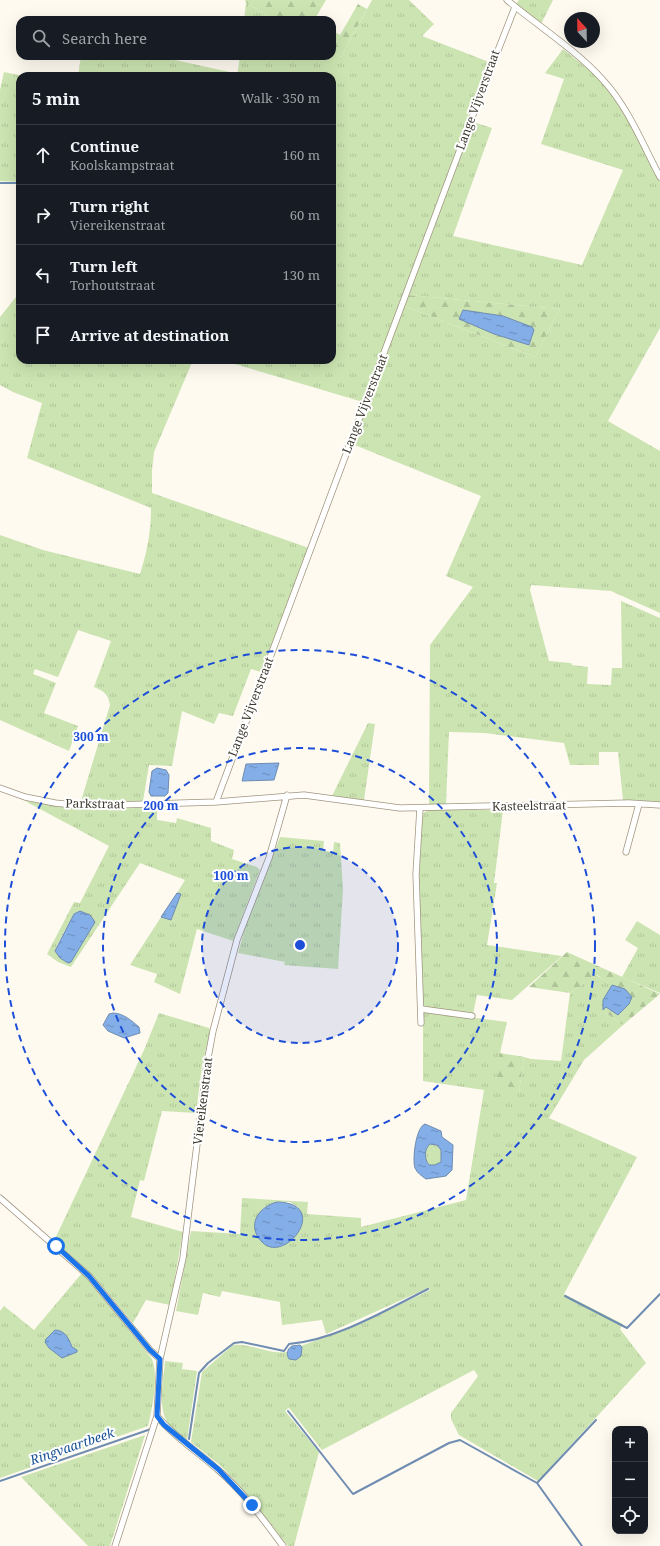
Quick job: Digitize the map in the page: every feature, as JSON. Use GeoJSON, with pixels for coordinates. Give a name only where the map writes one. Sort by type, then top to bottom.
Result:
{"type":"FeatureCollection","features":[{"type":"Feature","properties":{"kind":"street"},"geometry":{"type":"LineString","coordinates":[[506,0],[570,50],[604,80],[618,99],[660,177]]}},
{"type":"Feature","properties":{"kind":"street","name":"Lange Vijverstraat"},"geometry":{"type":"LineString","coordinates":[[216,802],[484,83],[515,7]]}},
{"type":"Feature","properties":{"kind":"street","name":"Parkstraat"},"geometry":{"type":"LineString","coordinates":[[0,788],[48,802],[84,806],[216,802],[287,795]]}},
{"type":"Feature","properties":{"kind":"street","name":"Kasteelstraat"},"geometry":{"type":"LineString","coordinates":[[287,795],[304,795],[380,806],[420,808],[639,804],[660,805]]}},
{"type":"Feature","properties":{"kind":"street","name":"Viereikenstraat"},"geometry":{"type":"LineString","coordinates":[[115,1546],[157,1416],[160,1359],[183,1258],[207,1063],[213,1031],[237,940],[269,858],[287,795]]}},
{"type":"Feature","properties":{"kind":"street"},"geometry":{"type":"LineString","coordinates":[[626,852],[639,804]]}},
{"type":"Feature","properties":{"kind":"street"},"geometry":{"type":"LineString","coordinates":[[420,808],[416,881],[422,1009],[421,1023]]}},
{"type":"Feature","properties":{"kind":"street"},"geometry":{"type":"LineString","coordinates":[[422,1009],[472,1016]]}},
{"type":"Feature","properties":{"kind":"street"},"geometry":{"type":"LineString","coordinates":[[0,1198],[89,1276],[150,1350],[160,1359]]}},
{"type":"Feature","properties":{"kind":"street"},"geometry":{"type":"LineString","coordinates":[[157,1416],[164,1425],[218,1469],[237,1488],[283,1546]]}},
{"type":"Feature","properties":{"kind":"green space"},"geometry":{"type":"Polygon","coordinates":[[[245,0],[326,0],[317,16],[269,16],[246,3],[245,0]]]}},
{"type":"Feature","properties":{"kind":"green space"},"geometry":{"type":"Polygon","coordinates":[[[372,0],[409,0],[434,24],[422,36],[489,62],[363,402],[235,364],[336,364],[336,72],[238,72],[239,60],[336,60],[336,54],[341,57],[372,0]]]}},
{"type":"Feature","properties":{"kind":"green space"},"geometry":{"type":"Polygon","coordinates":[[[519,0],[553,0],[541,24],[516,4],[519,0]]]}},
{"type":"Feature","properties":{"kind":"green space"},"geometry":{"type":"Polygon","coordinates":[[[246,3],[269,16],[244,16],[246,3]]]}},
{"type":"Feature","properties":{"kind":"green space"},"geometry":{"type":"Polygon","coordinates":[[[358,4],[367,9],[341,57],[336,54],[336,32],[340,35],[358,4]]]}},
{"type":"Feature","properties":{"kind":"green space"},"geometry":{"type":"Polygon","coordinates":[[[563,49],[593,73],[610,91],[627,119],[660,182],[660,328],[608,421],[660,451],[660,613],[611,591],[531,585],[530,590],[549,661],[571,663],[572,665],[588,667],[587,684],[611,685],[612,668],[622,668],[621,601],[660,618],[660,802],[623,800],[618,752],[599,752],[599,765],[570,765],[564,743],[485,733],[449,732],[446,804],[429,805],[430,645],[473,587],[446,576],[481,496],[352,444],[404,306],[535,357],[560,309],[408,295],[473,122],[492,128],[453,236],[582,265],[623,170],[541,144],[564,79],[545,73],[563,49]]]}},
{"type":"Feature","properties":{"kind":"green space"},"geometry":{"type":"Polygon","coordinates":[[[80,60],[175,60],[229,72],[79,72],[80,60]]]}},
{"type":"Feature","properties":{"kind":"green space"},"geometry":{"type":"Polygon","coordinates":[[[4,72],[16,75],[16,182],[0,181],[0,90],[4,72]]]}},
{"type":"Feature","properties":{"kind":"green space"},"geometry":{"type":"Polygon","coordinates":[[[408,295],[560,309],[535,357],[404,306],[408,295]]]}},
{"type":"Feature","properties":{"kind":"green space"},"geometry":{"type":"Polygon","coordinates":[[[16,297],[16,364],[191,364],[154,452],[152,493],[309,548],[261,672],[251,669],[233,716],[219,713],[214,724],[182,711],[172,766],[149,765],[143,801],[81,801],[110,705],[105,693],[94,687],[111,641],[78,630],[58,677],[35,669],[33,674],[56,683],[44,713],[78,726],[69,751],[0,720],[0,535],[43,550],[140,574],[148,542],[151,508],[27,458],[42,403],[13,392],[0,385],[0,317],[16,297]]]}},
{"type":"Feature","properties":{"kind":"green space"},"geometry":{"type":"Polygon","coordinates":[[[368,723],[375,724],[364,800],[332,796],[368,723]]]}},
{"type":"Feature","properties":{"kind":"green space"},"geometry":{"type":"Polygon","coordinates":[[[25,801],[90,810],[157,807],[157,820],[176,823],[177,818],[211,828],[211,841],[234,850],[232,859],[257,867],[260,870],[233,941],[197,929],[180,994],[154,982],[157,974],[130,965],[161,917],[171,920],[180,894],[177,893],[185,880],[140,863],[71,967],[58,962],[47,954],[74,902],[80,903],[109,846],[25,801]],[[80,911],[74,914],[56,947],[84,913],[80,911]]]}},
{"type":"Feature","properties":{"kind":"green space"},"geometry":{"type":"Polygon","coordinates":[[[428,810],[503,810],[494,883],[497,883],[487,945],[562,956],[512,1000],[477,995],[473,1014],[425,1008],[423,1004],[418,879],[422,814],[428,810]]]}},
{"type":"Feature","properties":{"kind":"green space"},"geometry":{"type":"Polygon","coordinates":[[[280,837],[324,841],[323,851],[333,852],[334,842],[340,843],[343,890],[338,969],[284,965],[285,962],[238,953],[246,924],[280,837]]]}},
{"type":"Feature","properties":{"kind":"green space"},"geometry":{"type":"Polygon","coordinates":[[[637,921],[660,935],[660,993],[622,977],[638,948],[625,940],[637,921]]]}},
{"type":"Feature","properties":{"kind":"green space"},"geometry":{"type":"Polygon","coordinates":[[[567,952],[660,994],[623,1025],[603,1010],[606,1007],[618,1015],[625,989],[611,985],[597,975],[570,993],[529,987],[567,952]]]}},
{"type":"Feature","properties":{"kind":"green space"},"geometry":{"type":"Polygon","coordinates":[[[596,975],[612,985],[603,1000],[606,1013],[623,1025],[584,1060],[549,1118],[637,1157],[564,1294],[623,1324],[620,1329],[646,1363],[538,1481],[459,1435],[451,1419],[451,1413],[478,1376],[474,1370],[322,1450],[289,1408],[287,1409],[285,1411],[319,1452],[294,1546],[288,1546],[239,1485],[221,1466],[191,1442],[202,1372],[233,1345],[246,1346],[274,1352],[287,1352],[289,1356],[301,1346],[360,1324],[430,1290],[428,1288],[326,1334],[322,1320],[282,1325],[280,1302],[222,1291],[220,1297],[203,1293],[198,1315],[176,1311],[191,1231],[240,1234],[242,1198],[308,1202],[307,1214],[361,1218],[361,1227],[466,1200],[484,1090],[423,1081],[423,1011],[507,1022],[500,1053],[519,1092],[524,1057],[531,1059],[561,1061],[570,993],[596,975]],[[277,1202],[263,1208],[257,1237],[266,1244],[275,1247],[283,1246],[298,1207],[290,1202],[277,1202]]]}},
{"type":"Feature","properties":{"kind":"green space"},"geometry":{"type":"Polygon","coordinates":[[[159,1013],[209,1028],[210,1031],[202,1066],[196,1113],[162,1111],[144,1181],[140,1180],[131,1217],[183,1232],[170,1305],[146,1300],[133,1323],[101,1285],[54,1241],[144,1050],[159,1013]]]}},
{"type":"Feature","properties":{"kind":"green space"},"geometry":{"type":"Polygon","coordinates":[[[500,1053],[524,1057],[519,1092],[495,1087],[500,1053]]]}},
{"type":"Feature","properties":{"kind":"green space"},"geometry":{"type":"Polygon","coordinates":[[[430,1144],[437,1145],[441,1150],[441,1162],[435,1165],[429,1165],[426,1160],[425,1154],[430,1144]]]}},
{"type":"Feature","properties":{"kind":"green space"},"geometry":{"type":"Polygon","coordinates":[[[82,1273],[152,1359],[155,1383],[148,1426],[0,1478],[0,1311],[4,1306],[34,1330],[82,1273]]]}},
{"type":"Feature","properties":{"kind":"green space"},"geometry":{"type":"Polygon","coordinates":[[[165,1361],[183,1363],[182,1369],[197,1371],[187,1440],[170,1426],[163,1411],[162,1394],[165,1361]]]}},
{"type":"Feature","properties":{"kind":"green space"},"geometry":{"type":"Polygon","coordinates":[[[145,1435],[110,1546],[88,1546],[21,1477],[145,1435]]]}},
{"type":"Feature","properties":{"kind":"water"},"geometry":{"type":"Polygon","coordinates":[[[463,310],[503,316],[532,327],[534,330],[529,345],[494,334],[459,319],[463,310]]]}},
{"type":"Feature","properties":{"kind":"water"},"geometry":{"type":"Polygon","coordinates":[[[279,763],[274,780],[242,781],[246,764],[279,763]]]}},
{"type":"Feature","properties":{"kind":"water"},"geometry":{"type":"Polygon","coordinates":[[[157,768],[166,770],[169,775],[168,793],[165,796],[151,796],[149,792],[152,771],[157,768]]]}},
{"type":"Feature","properties":{"kind":"water"},"geometry":{"type":"Polygon","coordinates":[[[177,893],[181,894],[171,920],[161,917],[177,893]]]}},
{"type":"Feature","properties":{"kind":"water"},"geometry":{"type":"Polygon","coordinates":[[[80,911],[90,915],[95,922],[71,962],[68,963],[60,958],[55,951],[74,914],[80,911]]]}},
{"type":"Feature","properties":{"kind":"water"},"geometry":{"type":"Polygon","coordinates":[[[612,985],[625,989],[632,997],[629,1004],[618,1015],[606,1007],[603,1010],[603,1000],[612,985]]]}},
{"type":"Feature","properties":{"kind":"water"},"geometry":{"type":"Polygon","coordinates":[[[109,1014],[120,1014],[130,1020],[139,1027],[140,1033],[124,1038],[108,1031],[103,1025],[109,1014]]]}},
{"type":"Feature","properties":{"kind":"water"},"geometry":{"type":"Polygon","coordinates":[[[425,1124],[441,1131],[442,1137],[453,1145],[452,1170],[446,1176],[426,1179],[418,1173],[415,1168],[414,1158],[417,1137],[422,1126],[425,1124]],[[430,1144],[426,1151],[427,1163],[429,1165],[435,1165],[441,1162],[441,1150],[437,1145],[430,1144]]]}},
{"type":"Feature","properties":{"kind":"water"},"geometry":{"type":"Polygon","coordinates":[[[277,1202],[293,1205],[301,1212],[302,1221],[299,1231],[291,1240],[282,1246],[272,1247],[262,1242],[257,1236],[255,1224],[256,1218],[264,1208],[277,1202]]]}},
{"type":"Feature","properties":{"kind":"water"},"geometry":{"type":"Polygon","coordinates":[[[55,1330],[64,1333],[72,1347],[77,1350],[77,1352],[62,1358],[49,1348],[45,1342],[46,1339],[55,1330]]]}},
{"type":"Feature","properties":{"kind":"water"},"geometry":{"type":"Polygon","coordinates":[[[300,1345],[302,1347],[301,1356],[296,1360],[289,1359],[288,1350],[292,1346],[300,1345]]]}},
{"type":"Feature","properties":{"kind":"waterway"},"geometry":{"type":"LineString","coordinates":[[0,183],[16,183]]}},
{"type":"Feature","properties":{"kind":"waterway"},"geometry":{"type":"LineString","coordinates":[[189,1439],[199,1373],[208,1363],[234,1343],[242,1342],[284,1351],[289,1344],[325,1337],[343,1330],[378,1315],[428,1289]]}},
{"type":"Feature","properties":{"kind":"waterway"},"geometry":{"type":"LineString","coordinates":[[565,1296],[627,1328],[660,1294]]}},
{"type":"Feature","properties":{"kind":"waterway"},"geometry":{"type":"LineString","coordinates":[[288,1411],[353,1494],[449,1443],[460,1440],[537,1483],[582,1546]]}},
{"type":"Feature","properties":{"kind":"waterway"},"geometry":{"type":"LineString","coordinates":[[537,1483],[596,1420]]}},
{"type":"Feature","properties":{"kind":"waterway","name":"Ringvaartbeek"},"geometry":{"type":"LineString","coordinates":[[0,1481],[151,1429]]}},
{"type":"Feature","properties":{"kind":"route"},"geometry":{"type":"LineString","coordinates":[[56,1246],[89,1276],[150,1350],[160,1359],[157,1416],[164,1425],[187,1445],[218,1469],[252,1505]]}}]}
